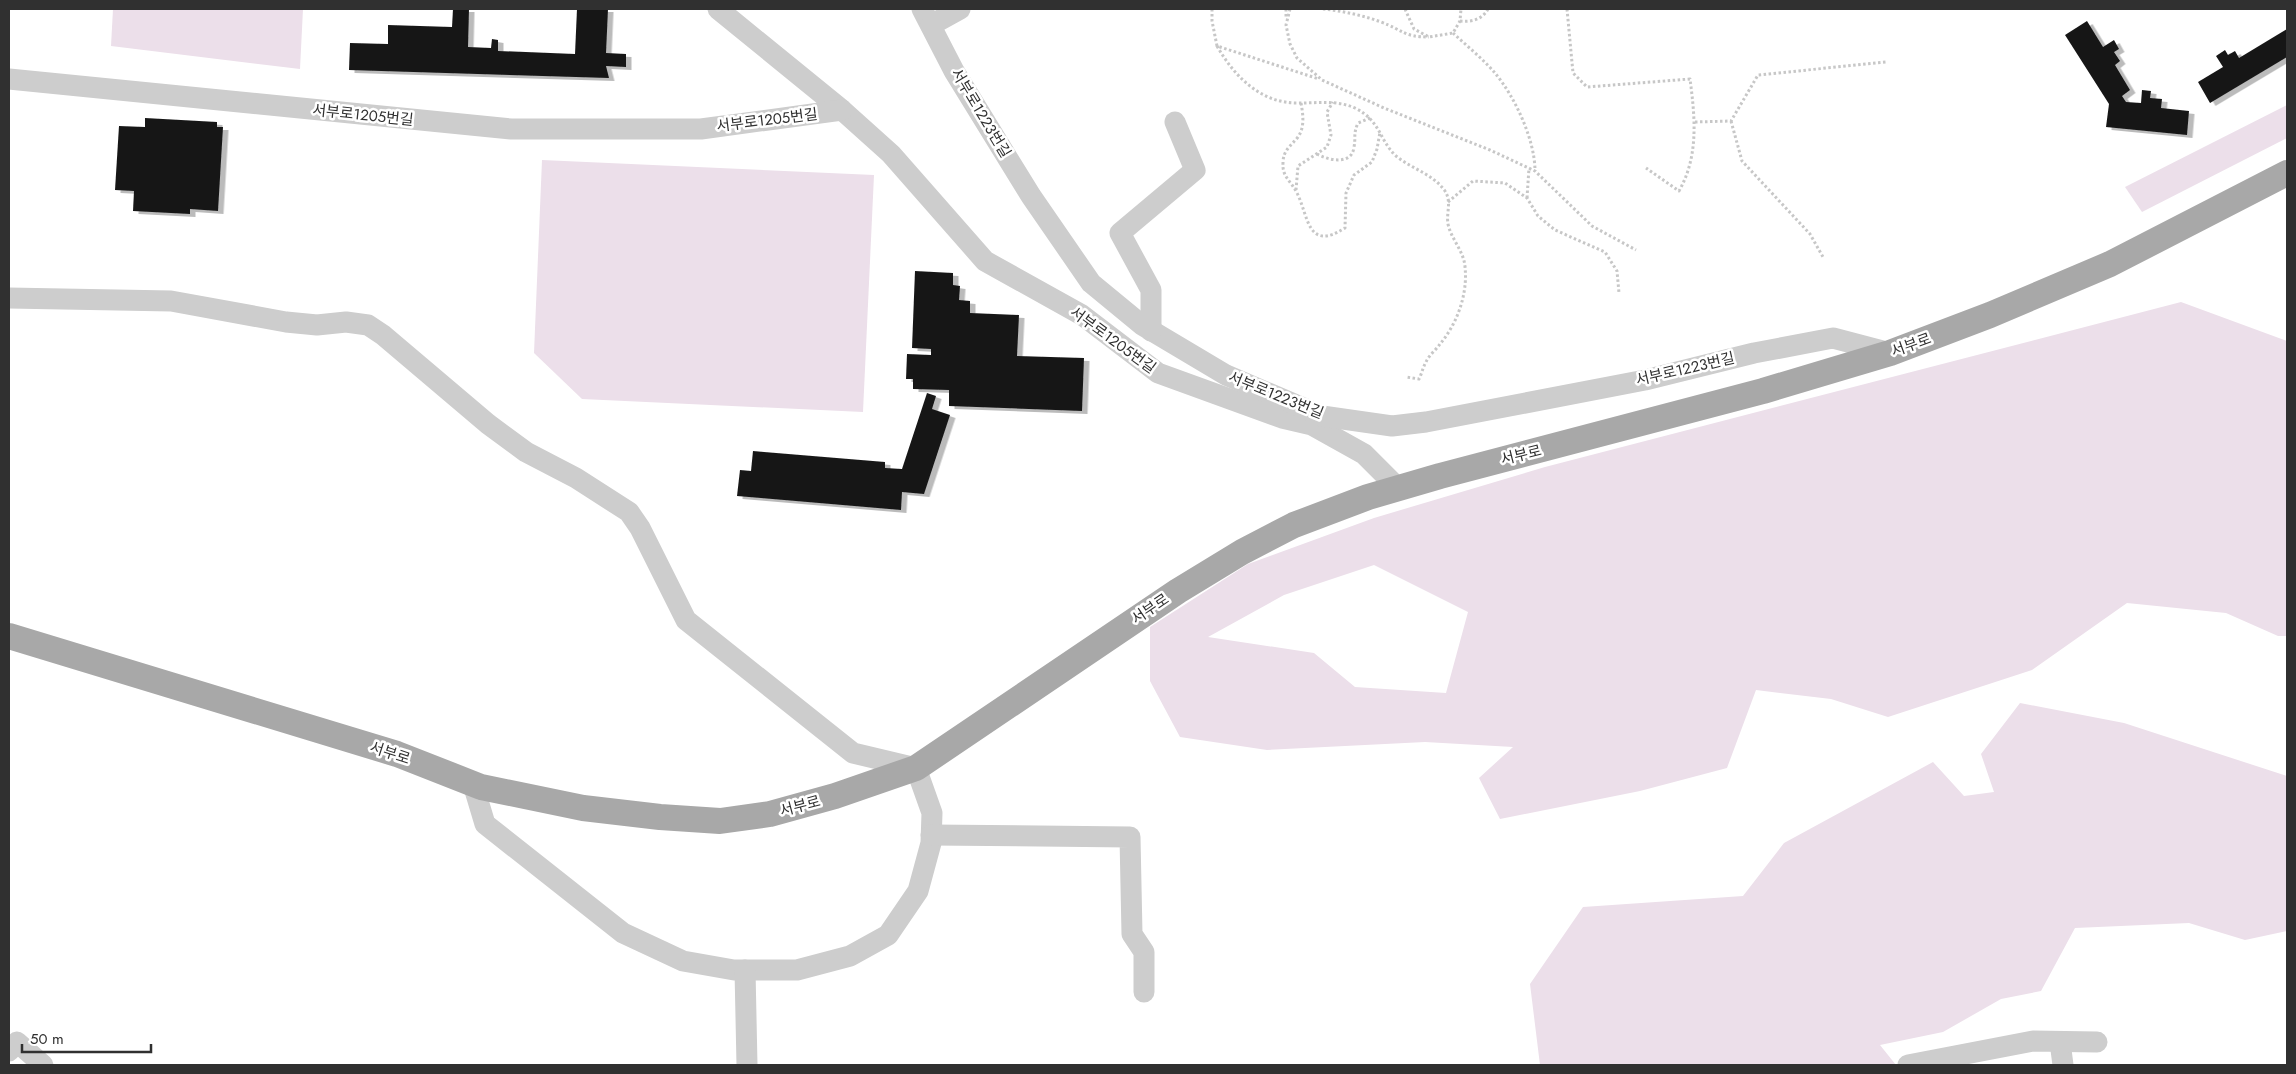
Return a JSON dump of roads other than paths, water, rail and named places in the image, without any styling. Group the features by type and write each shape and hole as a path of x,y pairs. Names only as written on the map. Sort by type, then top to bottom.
{"main road":[{"name":"서부로","path":"9,636 397,754 473,784 583,808 660,817 720,821 770,814 835,796 916,768 1178,591 1242,552 1294,525 1368,496 1763,391 1890,353 1990,315 2110,264 2287,173"}],"street":[{"path":"718,9 842,110"},
{"path":"927,17 960,9"},
{"name":"서부로1223번길","path":"927,17 954,71 1031,196 1091,283 1225,386 1322,416 1392,426 1434,420 1644,380 1754,353 1833,338 1890,353"},
{"name":"서부로1205번길","path":"9,79 511,129 701,128 842,110 891,154 985,261 1082,315 1158,373 1225,386 1282,418 1312,425 1364,454 1398,488"},
{"path":"1152,331 1150,290 1120,233 1195,170 1175,122"},
{"path":"9,298 171,301 317,326 346,322 368,326 383,335 488,424 526,452 576,478 629,512 640,528 686,620 853,753 916,768 932,813 931,843 918,891 888,935 850,956 797,970 734,970 683,962 623,933 485,824 473,784"},
{"path":"931,835 1130,837 1132,934 1144,952 1144,992"},
{"path":"745,970 747,1057 764,1065"},
{"path":"1908,1065 2033,1041 2097,1042"},
{"path":"9,1052 17,1042 44,1065"},
{"path":"2060,1042 2063,1065"}]}
